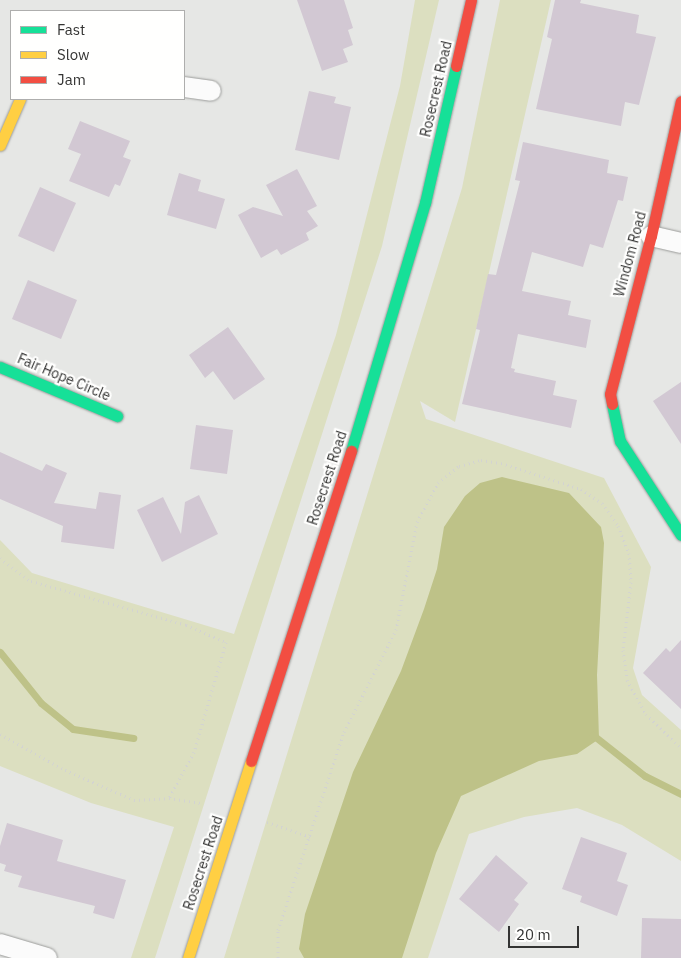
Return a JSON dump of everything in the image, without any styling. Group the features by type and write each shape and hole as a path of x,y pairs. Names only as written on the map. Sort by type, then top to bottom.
{"main road":[{"name":"Rosecrest Road","path":"188,958 374,380 425,203 471,0"},
{"path":"0,145 20,100"},
{"name":"Windom Road","path":"681,101 651,236 612,382 612,415 626,453 681,535"},
{"name":"Fair Hope Circle","path":"0,367 117,416"}],"street":[{"path":"185,86 211,91"},
{"path":"651,236 681,244"},
{"path":"0,944 47,958"}],"path":[{"path":"278,958 278,930 311,837 344,732 396,630 417,522 438,484 454,469 470,461 502,463 566,484 594,496 602,504 618,526 629,553 631,582 623,650 627,680 646,714 681,748"},
{"path":"0,558 31,581 186,625 226,642 194,752 169,798"},
{"path":"0,734 65,770 134,800 169,798 201,802"},
{"path":"267,822 311,837"}],"shaded area":[{"path":"415,0 439,0 382,246 155,958 131,958 174,827 91,803 0,766 0,540 32,573 234,634 336,335 400,86"},
{"path":"500,0 551,0 455,422 420,401 426,419 604,478 651,567 633,668 642,695 681,730 681,861 622,825 577,808 524,817 469,834 428,958 224,958 462,188"},
{"path":"502,477 569,493 601,527 604,543 597,675 599,739 577,754 539,761 461,796 436,853 402,958 304,958 299,949 305,914 353,772 401,671 424,609 437,569 444,527 465,496 480,483"}],"building":[{"path":"297,0 344,0 353,28 348,30 353,45 343,49 348,62 322,71"},
{"path":"555,0 581,0 580,3 639,15 636,33 656,37 639,105 625,102 621,126 536,109 552,39 547,37"},
{"path":"309,91 336,97 334,103 351,107 339,160 295,150"},
{"path":"80,121 130,141 123,157 131,160 120,186 115,184 109,197 69,181 81,154 68,149"},
{"path":"523,142 609,160 607,173 628,177 623,201 618,200 603,248 590,244 583,267 532,252 522,291 571,301 568,315 591,320 586,348 518,334 511,368 515,369 514,372 556,381 553,395 577,400 571,428 462,404 480,330 476,329 488,274 496,275 520,181 515,180"},
{"path":"297,169 317,206 307,211 318,226 306,233 309,240 281,255 277,249 261,258 238,215 253,207 283,216 266,185"},
{"path":"179,173 201,180 198,191 225,199 216,229 167,215"},
{"path":"40,187 76,203 54,252 18,236"},
{"path":"28,280 77,300 61,339 12,319"},
{"path":"228,327 265,379 234,400 213,371 205,378 189,355"},
{"path":"681,382 681,444 653,401"},
{"path":"196,425 233,430 227,474 190,469"},
{"path":"0,452 42,471 46,464 67,473 54,503 96,509 99,492 121,495 114,549 61,542 63,526 0,499"},
{"path":"199,495 218,534 162,562 137,510 163,497 181,534 185,502"},
{"path":"681,640 681,709 643,673 666,648 670,652"},
{"path":"7,823 63,840 57,861 126,880 114,919 93,913 95,906 18,887 22,876 4,871 6,865 0,863 0,846"},
{"path":"581,837 627,853 617,881 628,885 617,916 580,902 582,896 562,889"},
{"path":"496,855 528,883 514,900 519,904 499,932 459,899"},
{"path":"642,918 681,919 681,958 641,958"}],"waterway":[{"path":"0,652 41,703 73,729 133,738"},
{"path":"593,735 645,776 681,794"}],"traffic: fast":[{"path":"351,451 425,203 456,66"},
{"path":"0,367 117,416"},
{"path":"612,404 620,441 681,535"}],"traffic: slow":[{"path":"0,145 20,100"},
{"path":"188,958 251,761"}],"traffic: jam":[{"path":"456,66 471,0"},
{"path":"612,404 610,394 651,236 681,101"},
{"path":"251,761 351,451"}]}
